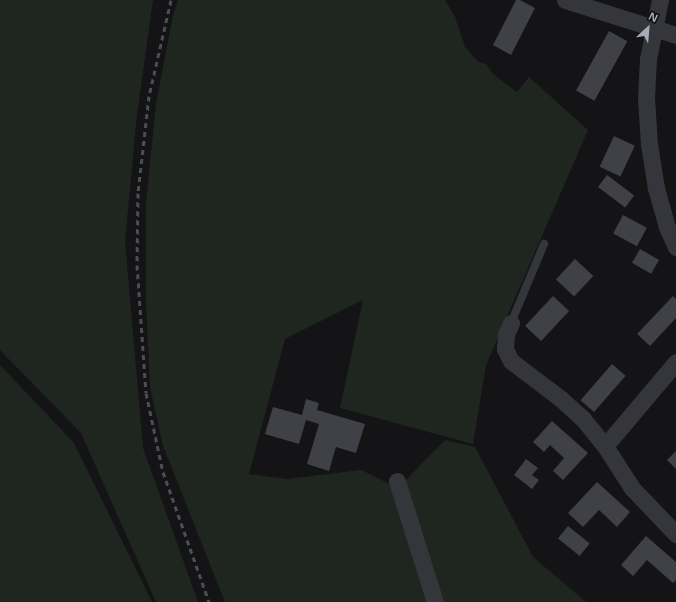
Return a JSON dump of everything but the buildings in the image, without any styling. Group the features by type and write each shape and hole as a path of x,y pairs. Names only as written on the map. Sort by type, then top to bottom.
{"street":[{"path":"565,0 676,35"},
{"path":"660,0 648,60 646,90 649,144 656,188 667,227 676,247"},
{"path":"511,323 506,334 505,349 512,361 572,409 605,446 632,488 676,534"},
{"path":"605,446 676,362"},
{"path":"397,481 435,602"}],"lane":[{"path":"511,323 544,244"}],"shaded area":[{"path":"0,0 153,0 137,115 125,241 143,448 198,602 156,602 81,433 0,350"},
{"path":"178,0 445,0 455,17 465,47 478,62 486,64 493,74 517,92 529,77 588,130 486,365 473,444 340,408 363,300 285,339 249,474 287,479 361,470 393,486 428,602 225,602 163,446 150,387 146,304 146,202 156,104 173,15"},
{"path":"0,365 74,443 152,602 0,602"},
{"path":"445,440 475,447 533,557 586,602 440,602 402,484"}],"railway":[{"path":"171,0 149,96 138,193 137,265 146,393 163,472 209,602"}]}
